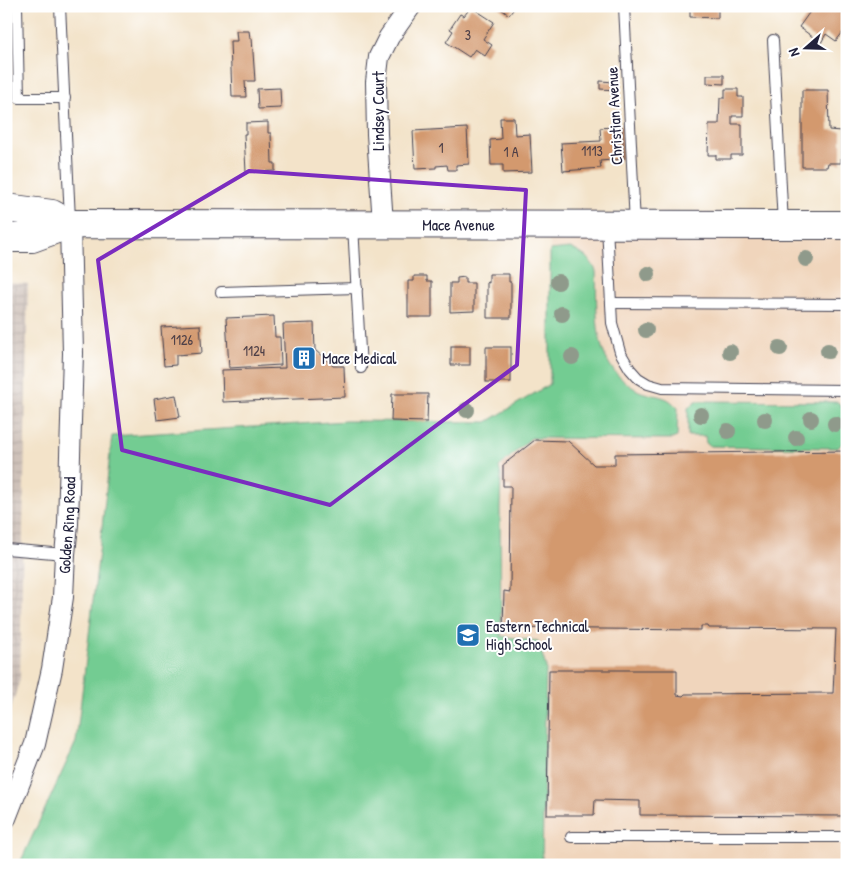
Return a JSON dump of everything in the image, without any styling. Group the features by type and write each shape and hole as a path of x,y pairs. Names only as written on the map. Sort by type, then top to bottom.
{"main road":[{"name":"Mace Avenue","path":"6,208 52,214 70,224"},
{"name":"Mace Avenue","path":"6,238 32,238 70,224 847,225"}],"street":[{"name":"Lindsey Court","path":"383,224 377,134 376,82 379,57 389,37 410,6"},
{"name":"Golden Ring Road","path":"6,818 34,744 52,669 63,597 68,524 73,352 70,224"}],"lane":[{"path":"17,6 19,98 65,98"},
{"path":"60,6 70,224"},
{"name":"Christian Avenue","path":"624,6 635,224"},
{"path":"773,40 783,225"},
{"path":"353,224 361,368"},
{"path":"606,225 612,323 620,352 638,378 648,384 662,388 847,390"},
{"path":"221,292 356,288"},
{"path":"611,304 847,304"},
{"path":"6,549 65,554"},
{"path":"571,837 847,838"}],"highlighted area":[{"path":"249,171 526,190 517,365 330,505 122,450 98,260"}],"shaded area":[{"name":"Eastern Technical High School","path":"550,225 847,225 847,865 19,865 76,742 112,436 346,421 487,422 550,384"},
{"path":"6,282 28,284 20,679 6,725"}],"green space":[{"path":"570,248 586,257 596,271 598,323 604,354 612,368 623,380 639,391 665,398 678,408 677,437 672,439 531,438 499,467 501,476 501,636 538,641 546,667 542,864 546,865 19,865 76,742 112,436 346,421 487,422 550,384 550,250"},
{"path":"695,401 838,402 847,415 845,440 838,448 710,446 706,443 705,436 688,436 688,408"}],"building":[{"path":"497,6 516,6 509,15"},
{"path":"690,6 718,6 718,18 690,17"},
{"path":"814,6 833,6 847,16 847,27 836,41 826,34 821,43 799,27"},
{"path":"471,7 494,22 483,39 492,45 485,56 475,49 469,57 446,42 453,31 450,29 460,14 464,16"},
{"path":"236,31 249,31 250,38 252,38 255,81 245,81 246,97 232,97 230,41 237,41"},
{"path":"707,75 724,75 724,84 707,83"},
{"path":"600,81 616,82 616,90 600,89"},
{"path":"280,88 281,108 258,109 257,89"},
{"path":"725,89 738,89 738,97 743,97 743,116 732,116 732,124 742,124 742,155 731,155 731,159 716,159 716,155 708,155 709,124 719,124 720,98 725,98"},
{"path":"802,90 828,90 829,130 841,131 841,163 828,163 827,167 802,167"},
{"path":"500,118 514,118 515,135 530,134 532,172 503,173 503,165 491,165 490,140 501,139"},
{"path":"268,122 268,133 271,133 272,163 275,163 275,171 246,172 244,134 246,134 246,123"},
{"path":"622,126 624,159 600,161 601,168 563,171 561,143 601,141 600,128"},
{"path":"467,128 469,164 456,165 456,170 448,170 447,165 436,166 436,168 415,169 413,131"},
{"path":"489,274 509,274 509,282 511,282 511,318 487,318 487,282 489,283"},
{"path":"414,276 427,276 427,281 432,281 432,317 408,317 408,281 414,281"},
{"path":"465,277 465,283 474,283 474,311 450,312 450,283 457,283 457,278"},
{"path":"274,316 275,337 280,337 281,365 229,368 226,318"},
{"name":"Mace Medical","path":"314,323 315,350 333,366 344,366 345,397 223,402 222,370 285,368 283,324"},
{"path":"200,325 202,353 176,355 176,365 164,366 161,327"},
{"path":"451,346 470,346 470,365 451,365"},
{"path":"486,347 511,347 511,382 486,382"},
{"path":"392,394 428,394 427,422 391,421"},
{"path":"176,395 180,417 157,420 154,399"},
{"path":"535,440 568,441 594,465 615,465 615,454 847,451 847,816 640,815 640,801 595,800 594,815 547,815 549,670 677,670 677,695 683,696 685,694 833,693 836,629 709,628 708,626 701,626 701,630 503,628 504,591 510,592 511,486 503,486 503,465"}],"place":[{"name":"Mace Medical","path":"304,358"},
{"name":"Eastern Technical High School","path":"468,635"}]}
